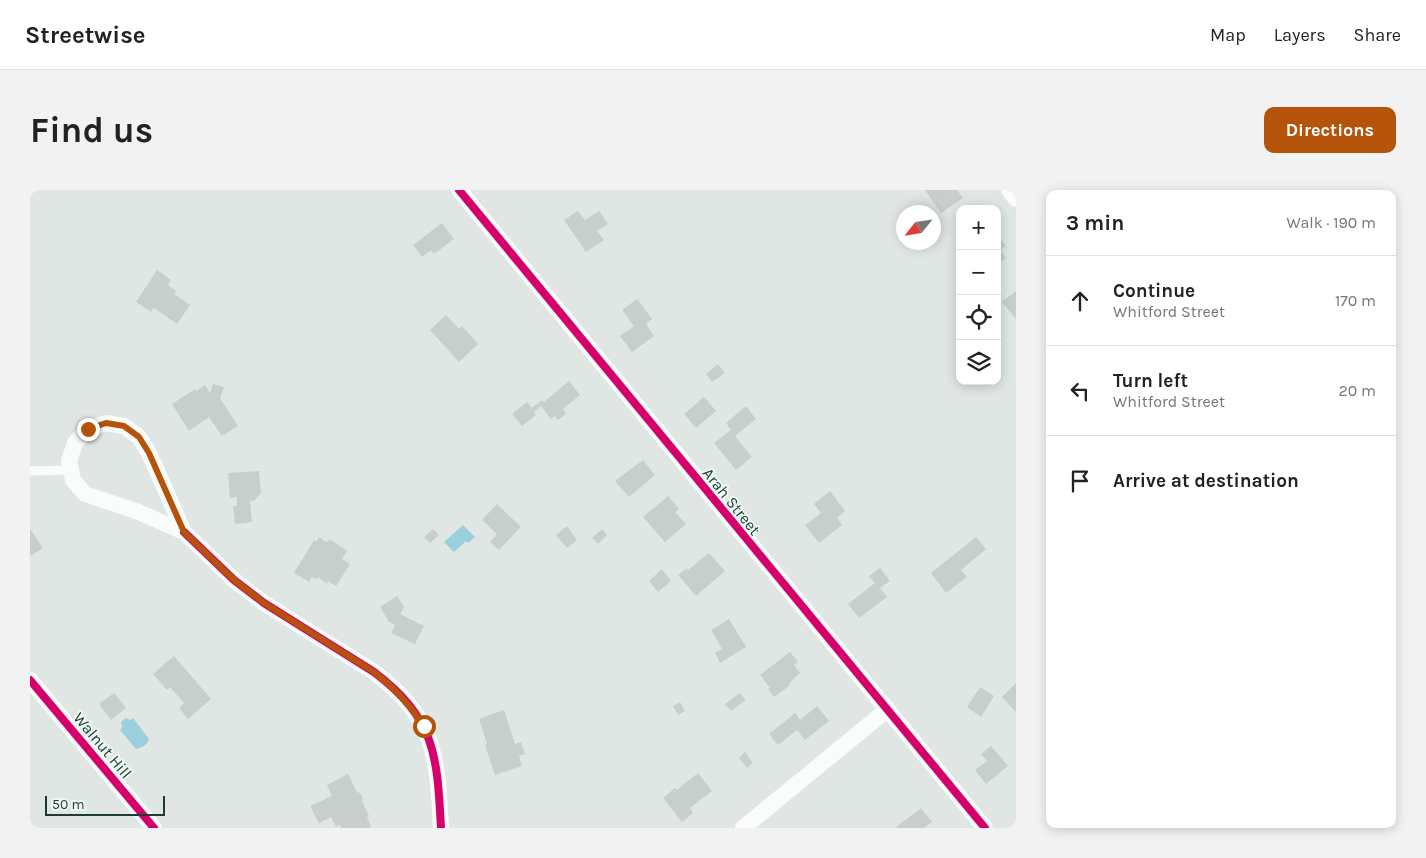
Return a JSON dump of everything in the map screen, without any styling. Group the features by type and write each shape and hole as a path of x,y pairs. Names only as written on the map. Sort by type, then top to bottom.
{"street":[{"name":"Arah Street","path":"459,190 985,828"},
{"path":"1009,190 1016,199"},
{"path":"184,532 149,453 139,437 124,426 106,423 88,429 75,443 69,461 73,480 85,494 136,511 184,532 234,580 264,603 374,672 389,683 414,710 424,726 434,752 441,828"},
{"name":"Walnut Hill","path":"30,680 154,828"},
{"path":"744,828 888,709"}],"lane":[{"path":"30,471 71,470"}],"water":[{"path":"463,525 475,537 468,543 466,541 454,552 444,542"},
{"path":"126,718 130,720 133,718 149,739 142,747 136,749 120,730 122,728 121,722"}],"building":[{"path":"925,190 957,190 963,198 941,213 941,205 935,205"},
{"path":"578,211 585,220 599,211 608,224 597,231 604,240 586,252 564,220"},
{"path":"442,223 454,239 434,254 431,250 422,257 413,245"},
{"path":"1001,240 1006,246 1001,249"},
{"path":"1001,251 1006,258 1001,262"},
{"path":"157,270 171,280 168,285 176,291 174,294 190,305 177,324 154,308 151,312 136,302"},
{"path":"1016,291 1016,319 1002,302"},
{"path":"637,299 652,319 646,324 654,336 632,352 620,336 634,326 622,310"},
{"path":"446,315 459,329 462,326 478,344 459,362 430,330"},
{"path":"718,364 725,373 712,382 706,374"},
{"path":"569,381 580,395 563,409 566,414 558,420 555,416 551,419 541,406 534,412 536,415 522,426 512,414 527,402 532,408 542,400 544,402"},
{"path":"213,384 224,387 220,398 238,426 222,436 209,417 189,431 172,404 195,389 196,391 205,385 210,393"},
{"path":"704,397 716,411 696,428 684,414"},
{"path":"746,406 756,419 735,436 752,457 736,470 714,443 731,430 726,423"},
{"path":"643,460 655,475 629,497 615,481"},
{"path":"259,471 261,493 255,500 250,501 252,522 235,524 233,506 237,506 237,497 230,498 228,473"},
{"path":"830,491 845,511 837,518 842,525 819,543 805,525 821,513 814,504"},
{"path":"668,496 679,509 675,512 686,524 665,542 643,517"},
{"path":"497,504 521,527 499,550 490,542 497,534 482,520"},
{"path":"567,526 577,540 567,548 556,535"},
{"path":"30,529 43,548 30,556"},
{"path":"433,529 439,535 430,543 424,537"},
{"path":"602,529 607,535 598,544 592,538"},
{"path":"319,537 326,542 331,540 347,551 342,559 350,564 336,586 328,581 327,584 318,577 317,579 312,577 309,582 294,573 314,540 316,542"},
{"path":"976,537 986,549 961,570 967,577 946,593 931,573"},
{"path":"709,553 725,571 696,596 678,575 687,568 688,570"},
{"path":"880,568 890,581 880,588 887,597 859,618 848,604 875,583 869,576"},
{"path":"662,569 671,581 658,592 649,581"},
{"path":"397,596 404,607 400,614 424,626 415,644 391,633 395,625 389,622 380,607"},
{"path":"729,619 746,647 720,663 715,653 722,649 711,630"},
{"path":"790,652 798,662 794,665 800,673 791,681 789,686 774,697 760,675"},
{"path":"174,656 211,699 188,719 179,708 184,703 170,687 167,690 153,674"},
{"path":"1016,683 1016,712 1002,697"},
{"path":"980,687 994,696 981,717 967,707"},
{"path":"114,693 126,708 111,720 99,704"},
{"path":"740,693 746,700 731,711 725,704"},
{"path":"680,702 685,711 678,715 673,706"},
{"path":"817,706 829,721 805,740 797,730 778,745 769,734 795,713 800,720"},
{"path":"504,710 515,744 521,742 525,754 519,756 522,766 495,775 479,719"},
{"path":"991,746 1008,766 986,784 975,770 987,761 981,754"},
{"path":"745,752 753,763 747,768 739,758"},
{"path":"698,773 712,791 690,808 693,813 682,822 663,798 675,788 677,790"},
{"path":"348,774 357,792 363,798 362,801 369,816 367,817 371,827 369,828 341,828 340,825 336,827 331,817 319,823 310,806 332,796 327,785"},
{"path":"921,808 932,822 924,828 895,828"}],"cycle path":[{"path":"459,190 985,828"},
{"path":"184,532 234,580 264,603 374,672 395,689 410,706 421,723 434,759 438,780 441,828"},
{"path":"30,680 154,828"}],"route":[{"path":"88,429 106,423 124,426 139,437 149,453 184,532 234,580 264,603 389,683 414,710 424,726"}]}
